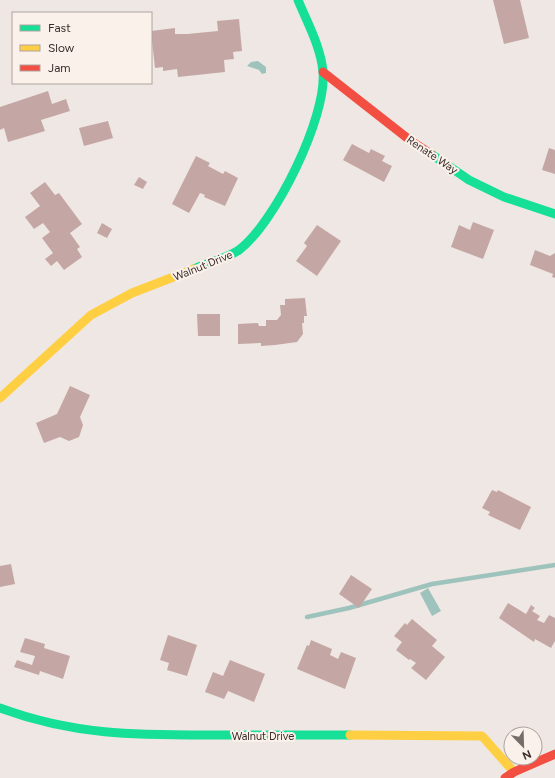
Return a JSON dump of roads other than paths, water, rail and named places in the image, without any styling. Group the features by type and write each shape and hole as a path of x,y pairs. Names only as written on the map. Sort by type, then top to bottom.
{"street":[{"name":"Walnut Drive","path":"0,398 91,315 132,293 238,251 254,236 292,178 319,109 323,72 315,41 298,0"},
{"name":"Renate Way","path":"323,72 411,141 469,180 504,197 555,214"},
{"name":"Walnut Drive","path":"0,708 53,726 115,735 284,736 360,734 482,736 514,772"},
{"path":"505,778 514,772 555,754"}],"water":[{"path":"258,61 266,67 266,73 262,74 259,70 247,66 251,62"},
{"path":"428,588 441,611 432,616 420,593"}],"waterway":[{"path":"307,617 349,608 432,584 555,565"}]}
